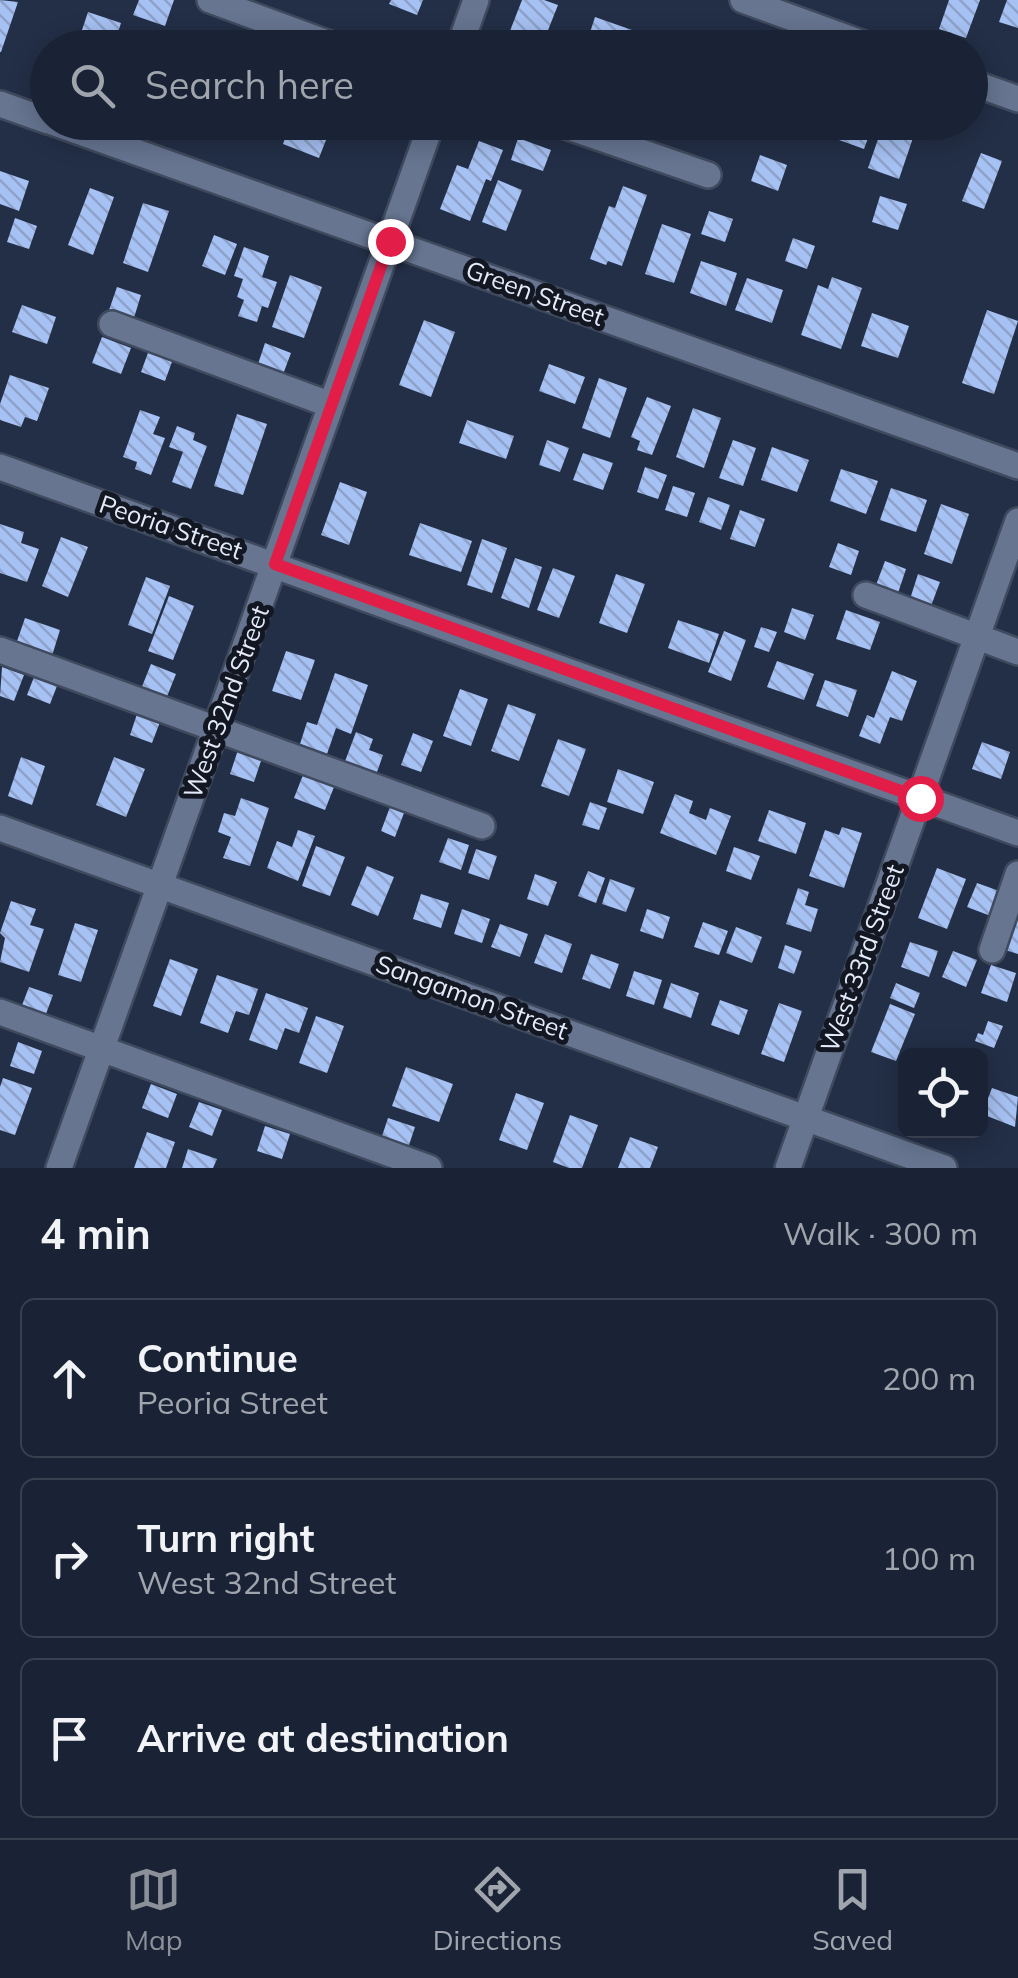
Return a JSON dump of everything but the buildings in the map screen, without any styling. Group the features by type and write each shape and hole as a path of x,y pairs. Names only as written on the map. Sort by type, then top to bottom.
{"street":[{"path":"210,0 292,30"},
{"path":"465,30 476,0"},
{"path":"742,0 824,30"},
{"path":"988,88 1018,99"},
{"name":"Green Street","path":"0,104 30,115"},
{"name":"Green Street","path":"101,140 1018,466"},
{"name":"West 32nd Street","path":"59,1168 426,140"},
{"path":"606,140 708,175"},
{"path":"112,324 331,405"},
{"name":"Peoria Street","path":"0,467 1018,833"},
{"name":"West 33rd Street","path":"788,1168 1018,521"},
{"path":"866,596 1018,652"},
{"path":"0,650 482,826"},
{"name":"Sangamon Street","path":"0,828 944,1168"},
{"path":"992,950 1018,874"},
{"path":"0,1012 429,1168"}],"route":[{"path":"390,241 275,564 920,798"}]}
